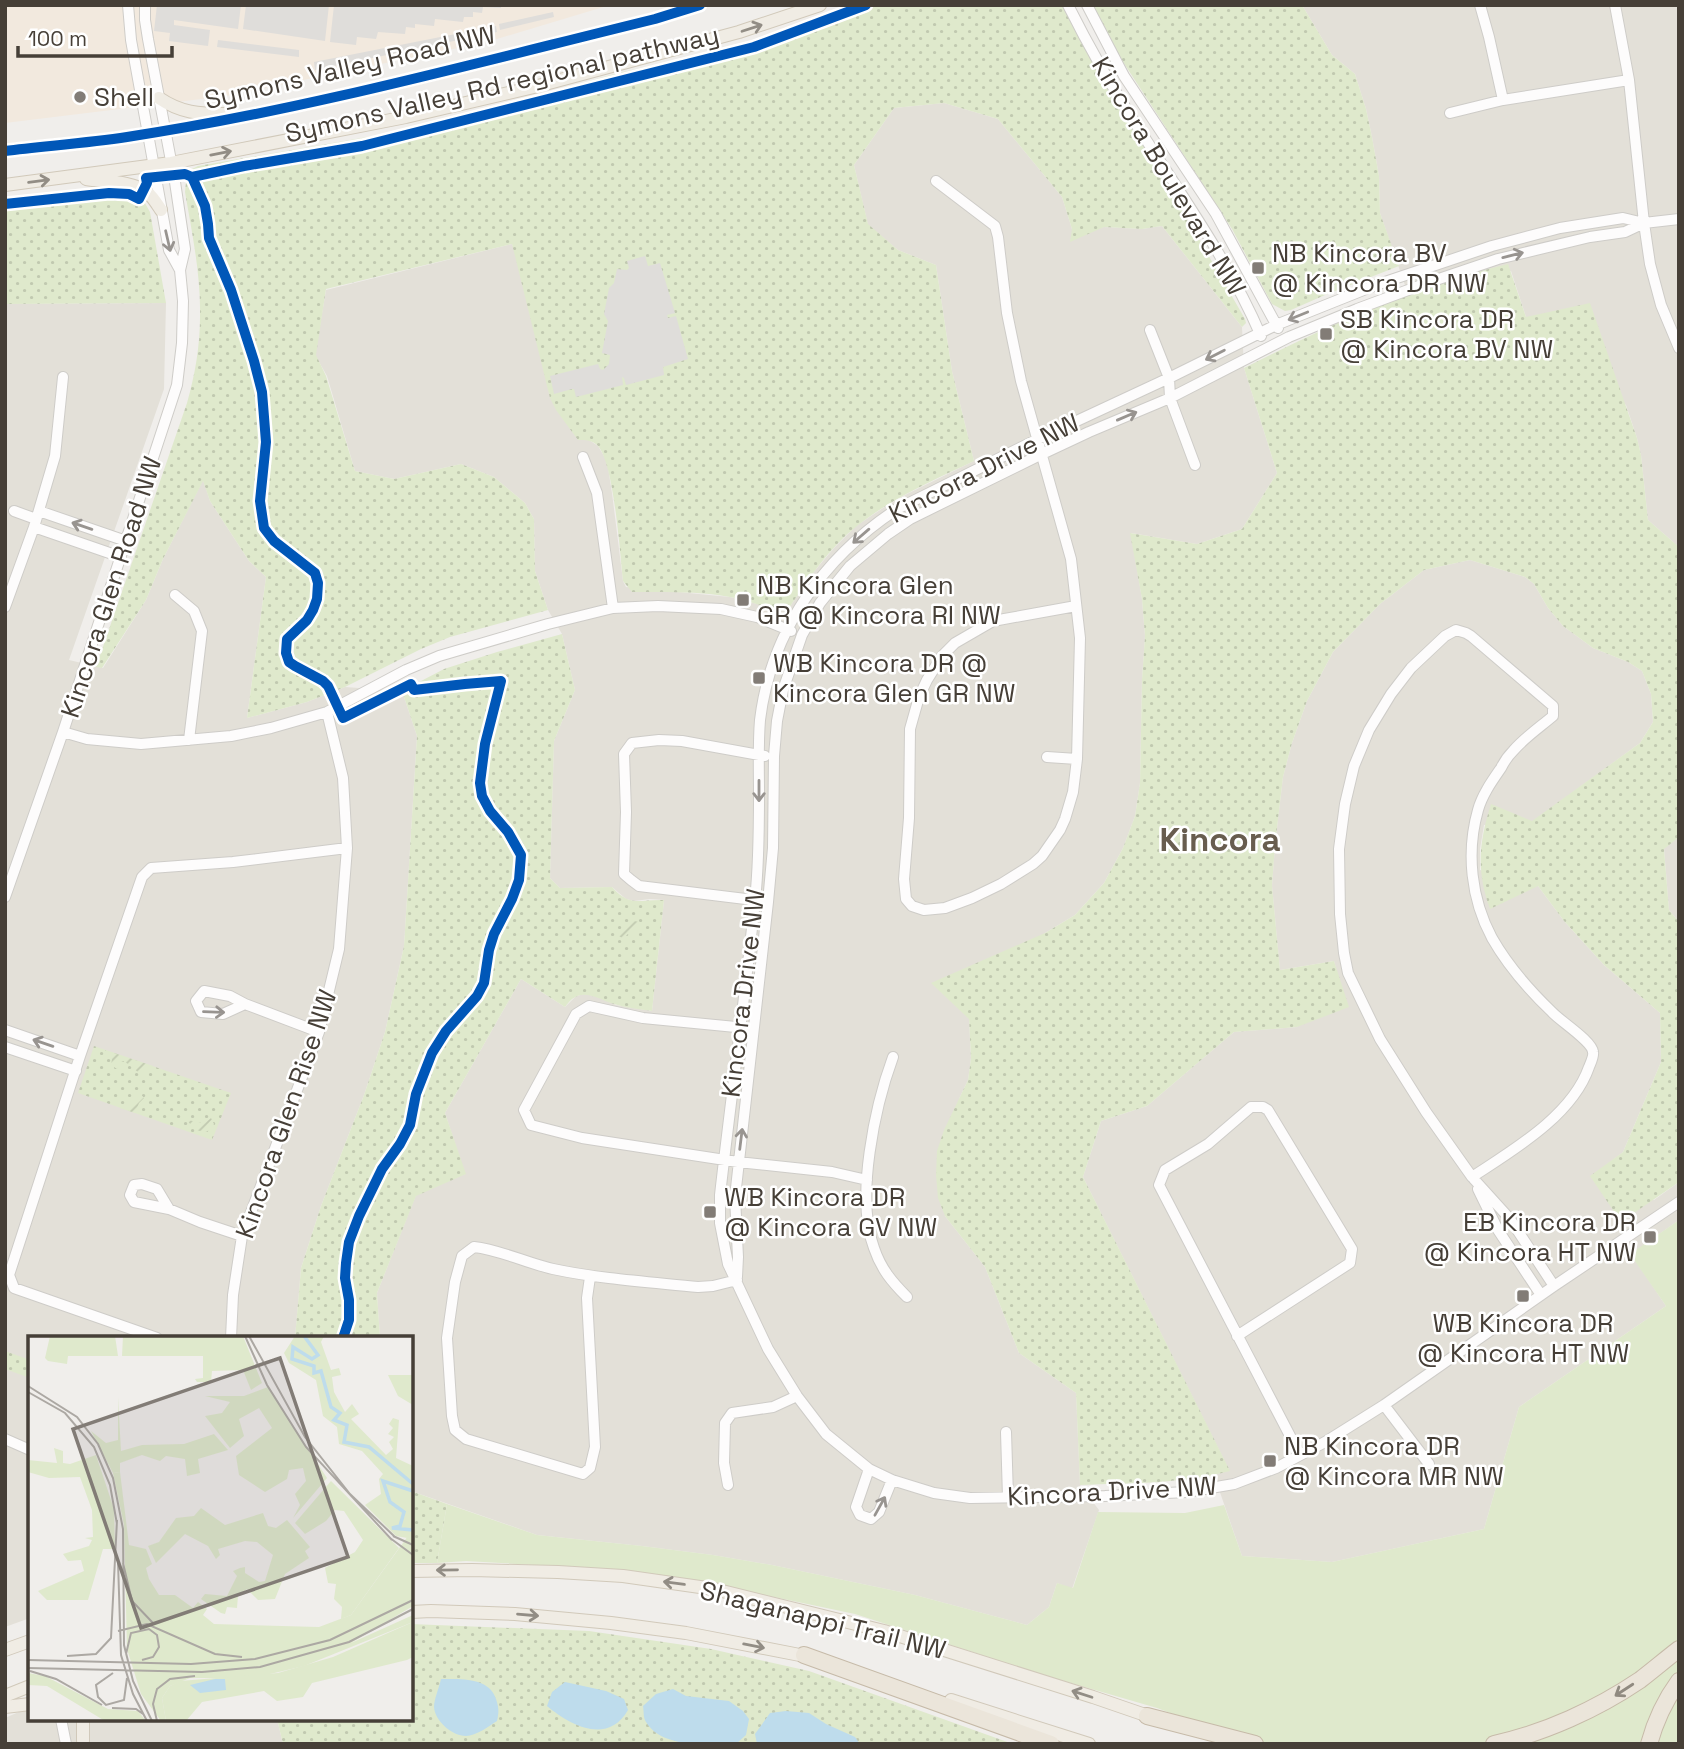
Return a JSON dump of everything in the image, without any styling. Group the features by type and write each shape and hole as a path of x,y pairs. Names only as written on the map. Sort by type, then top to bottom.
{"highway":[{"path":"1494,1744 1544,1729 1611,1698 1641,1679 1679,1649"},
{"path":"804,1655 1051,1744"},
{"path":"1649,1744 1667,1699 1679,1681"},
{"path":"1146,1716 1255,1744"}],"main road":[{"name":"Symons Valley Road NW","path":"5,151 124,138 334,98 662,17 700,5"},
{"path":"5,185 154,166 406,117 534,87 739,32 820,5"},
{"path":"159,98 177,109 201,114 253,115"},
{"path":"72,177 131,186 150,194 161,210"},
{"name":"Shaganappi Trail NW","path":"413,1571 558,1572 624,1576 714,1589 884,1630 1146,1716 1221,1744"},
{"name":"Shaganappi Trail NW","path":"413,1612 515,1614 611,1623 686,1633 804,1655 1089,1744"},
{"path":"5,1650 28,1642"},
{"path":"5,1696 28,1687"},
{"path":"5,1707 28,1704"},
{"path":"83,1721 83,1742"}],"street":[{"name":"Kincora Glen Road NW","path":"128,5 131,40 161,210 169,250 180,270"},
{"name":"Kincora Glen Road NW","path":"5,897 63,732 177,385 182,343 183,301 180,270 185,249 176,182 145,20 145,5"},
{"name":"Kincora Boulevard NW","path":"1068,5 1093,55 1233,276 1266,349"},
{"name":"Kincora Boulevard NW","path":"1087,5 1124,76 1216,214 1283,340"},
{"path":"1480,5 1503,100"},
{"path":"1615,5 1629,80 1650,264 1661,305 1679,348"},
{"path":"1450,113 1503,100 1629,80"},
{"path":"936,181 995,226 998,237 1007,313 1021,381 1071,559 1080,638 1077,759 1073,792 1065,819 1042,856 1001,884 972,898 945,908 924,910 912,906 906,899 904,879 909,818 911,729 919,697 928,680 942,656 955,643 993,621 1076,606"},
{"name":"Kincora Drive NW","path":"1644,223 1623,218 1526,236 1376,285 1276,324 898,509 856,540 820,577 787,629 774,660 760,721 755,901 720,1195 720,1223 728,1264 768,1349 797,1396 826,1434 869,1469 892,1480 934,1493 970,1498 1093,1497 1187,1492 1234,1484 1276,1468 1325,1442 1384,1405 1679,1202"},
{"name":"Kincora Drive NW","path":"737,1280 735,1197 773,848 777,721 783,690 802,635 834,584 850,566 910,519 1042,454 1170,398 1283,340 1357,309 1497,259 1577,239 1625,232 1644,223 1679,219"},
{"path":"1150,330 1169,378 1170,398 1195,465"},
{"path":"5,607 55,456 63,377"},
{"path":"583,457 597,493 613,608"},
{"path":"14,512 126,541"},
{"path":"36,519 121,556"},
{"path":"175,595 194,611 202,631 189,740"},
{"path":"63,732 87,739 141,744 231,736 271,728 327,712 406,670 439,656 613,608 658,606 720,609 757,617 802,635"},
{"path":"1472,1177 1533,1136 1557,1115 1584,1080 1594,1053 1591,1044 1560,1021 1530,991 1509,964 1492,938 1481,913 1473,879 1470,845 1478,808 1489,785 1513,750 1553,716 1553,706 1471,636 1456,630 1435,645 1398,685 1377,716 1361,748 1349,785 1341,826 1341,934 1348,973 1380,1039 1426,1112 1472,1177 1510,1219 1554,1286"},
{"name":"Kincora Glen Rise NW","path":"231,1336 233,1295 242,1236 319,1032 339,949 347,848 343,778 327,712"},
{"path":"768,902 639,886 624,874 624,754 632,743 659,740 682,741 759,756 774,756"},
{"path":"1047,757 1077,759"},
{"path":"151,1336 14,1288 9,1275 142,877 151,868 233,862 347,848"},
{"path":"5,856 18,860"},
{"path":"245,1004 319,1032"},
{"path":"755,1029 643,1018 589,1006 576,1014 524,1110 531,1125 582,1138 738,1162 832,1172 867,1180"},
{"path":"5,1030 80,1056"},
{"path":"5,1047 76,1071"},
{"path":"893,1057 878,1104 867,1180 866,1210 873,1247 889,1278 907,1297"},
{"path":"1237,1336 1350,1263 1352,1249 1268,1110 1263,1107 1251,1107 1208,1144 1165,1170 1159,1185 1237,1336 1300,1455"},
{"path":"1472,1177 1499,1230 1541,1295"},
{"path":"169,1209 242,1236"},
{"path":"590,1276 587,1298 595,1447 590,1468 583,1474 466,1439 455,1430 452,1416 447,1338 455,1282 462,1256 474,1247 489,1248 548,1268 590,1276 698,1287 737,1280"},
{"path":"728,1485 724,1463 725,1423 732,1413 773,1407 797,1396"},
{"path":"1384,1405 1429,1464"},
{"path":"1006,1432 1008,1497"},
{"path":"5,1439 28,1449"},
{"path":"869,1469 856,1507 860,1515 871,1519 878,1512 892,1480"},
{"path":"61,1721 66,1744"},
{"path":"78,1721 83,1742"}],"shaded area":[{"path":"5,5 610,5 487,42 226,96 5,123"},
{"path":"157,5 241,5 238,29 174,20 174,25 210,30 208,46 169,41 170,33 154,31"},
{"path":"246,5 329,5 325,41 243,29"},
{"path":"334,5 501,5 501,8 483,7 482,13 473,12 473,17 464,17 463,22 435,19 434,26 415,24 415,28 406,27 405,34 378,32 376,39 357,37 356,45 330,42"},
{"path":"1302,5 1679,5 1679,547 1648,520 1641,455 1626,405 1526,317 1511,271 1408,294 1380,213 1379,176 1372,137 1355,74 1332,55"},
{"path":"553,12 554,17 500,30 499,24"},
{"path":"496,26 497,32 315,70 314,62"},
{"path":"218,40 299,50 299,57 217,47"},
{"path":"944,103 998,119 1062,197 1072,229 1142,229 1162,226 1242,327 1244,368 1277,473 1242,529 1197,544 1131,533 1145,636 1140,783 1135,816 1123,848 1104,883 1075,915 1045,933 969,1019 971,1058 968,1080 959,1099 945,1216 985,1267 1019,1353 1076,1393 1080,1485 1099,1510 1072,1589 1057,1583 1049,1607 1027,1625 915,1595 772,1565 713,1555 537,1535 413,1492 413,1336 380,1336 377,1293 416,1195 465,1174 445,1113 521,979 565,1007 576,996 585,994 616,1005 652,1011 664,900 626,899 612,887 560,888 550,878 554,741 575,690 562,634 548,610 535,571 534,519 525,503 494,477 461,464 394,479 355,471 327,376 315,355 326,290 512,244 589,440 598,446 607,461 626,587 730,597 780,610 789,608 812,574 856,526 907,494 974,461 952,371 936,265 898,250 868,225 854,165 894,108"},
{"path":"645,256 648,266 660,263 675,313 667,315 668,318 676,316 688,359 663,367 664,375 626,385 622,377 623,385 576,397 574,389 554,394 550,376 598,364 603,370 609,364 610,355 602,353 608,321 604,314 609,288 614,283 617,269 627,270 627,261"},
{"path":"166,303 164,389 69,660 103,668 146,600 163,559 203,480 210,501 249,561 266,577 247,718 307,702 345,687 402,691 417,736 404,946 385,1032 301,1268 295,1336 28,1336 28,1619 5,1627 5,304"},
{"path":"1470,560 1525,577 1534,584 1548,608 1563,626 1593,648 1628,662 1642,671 1651,694 1653,722 1640,743 1532,822 1484,825 1480,870 1538,886 1564,921 1604,965 1660,1013 1661,1062 1623,1152 1591,1177 1654,1200 1679,1182 1679,1220 1631,1254 1666,1306 1519,1407 1484,1529 1332,1562 1242,1556 1214,1475 1229,1470 1083,1177 1101,1121 1147,1106 1234,1032 1297,1027 1339,980 1334,961 1280,970 1272,886 1283,777 1292,743 1307,701 1333,652 1380,604 1424,570"},
{"path":"1679,837 1679,922 1669,910 1664,848"},
{"path":"28,1708 28,1721 277,1721 283,1744 5,1744 5,1718"}],"green space":[{"path":"849,5 1062,5 1117,106 1161,173 1246,323 1242,327 1162,226 1142,229 1104,227 1070,242 1072,229 1062,197 998,119 944,103 894,108 854,165 868,224 898,250 936,265 952,371 974,461 899,498 857,526 828,554 789,608 775,608 737,598 706,594 632,592 623,581 615,510 604,456 598,446 586,440 578,440 550,398 512,244 326,289 316,355 326,376 355,471 394,479 461,464 494,477 525,503 534,519 535,571 548,610 450,637 345,687 307,702 247,718 266,577 249,561 210,501 203,481 163,559 146,600 102,668 96,667 187,403 195,371 200,301 196,254 185,192 192,169 420,128 618,73 754,40"},
{"path":"1091,5 1302,5 1332,55 1355,74 1372,137 1379,176 1380,213 1399,266 1291,310 1285,311 1272,304 1232,229 1112,45"},
{"path":"114,190 131,192 142,198 150,212 166,303 5,304 5,200"},
{"path":"1508,264 1526,317 1590,303 1637,438 1648,520 1679,547 1679,837 1664,849 1669,910 1679,922 1679,1182 1621,1222 1590,1176 1623,1152 1661,1062 1660,1013 1604,965 1564,921 1538,886 1490,909 1481,869 1484,831 1491,804 1532,821 1640,743 1653,722 1651,694 1642,671 1628,662 1593,648 1563,626 1548,608 1534,584 1525,577 1470,560 1424,570 1380,604 1333,652 1307,701 1283,777 1272,886 1280,970 1334,961 1349,1007 1297,1027 1234,1032 1147,1106 1101,1121 1083,1177 1230,1471 1174,1481 1080,1485 1076,1393 1019,1353 985,1267 945,1216 938,1198 937,1151 968,1080 971,1058 969,1019 931,983 1045,933 1075,915 1104,883 1123,848 1135,816 1140,783 1145,636 1142,599 1130,533 1197,544 1242,529 1277,473 1244,368 1309,336 1406,295"},
{"path":"562,634 575,690 554,741 550,878 560,888 612,887 630,900 664,900 652,1011 619,1005 588,995 576,996 565,1007 521,979 445,1113 466,1174 416,1196 377,1293 380,1336 295,1336 301,1268 385,1032 404,946 417,736 402,691 444,669"},
{"path":"634,921 640,922 641,931 631,932 624,939 617,935 624,926"},
{"path":"94,1046 231,1093 212,1140 78,1093"},
{"path":"105,1050 153,1066 147,1075 143,1076 124,1061 117,1069 111,1065 112,1059"},
{"path":"138,1091 144,1098 135,1113 120,1108 135,1099"},
{"path":"211,1118 214,1124 206,1132 195,1130 187,1120 204,1123"},
{"path":"1679,1220 1679,1744 1252,1744 1157,1708 1040,1674 855,1614 760,1594 601,1569 466,1561 437,1563 447,1504 537,1535 713,1555 772,1565 915,1595 1027,1625 1049,1607 1057,1583 1073,1588 1098,1512 1185,1513 1224,1505 1242,1556 1332,1562 1484,1529 1519,1407 1666,1306 1630,1254"},
{"path":"5,1351 28,1359 28,1377 5,1369"},
{"path":"413,1492 447,1504 437,1563 413,1563"},
{"path":"413,1624 589,1631 711,1649 809,1671 1013,1744 283,1744 277,1721 413,1721"}],"water":[{"path":"441,1679 473,1681 487,1687 497,1702 497,1721 470,1736 450,1731 437,1717 434,1707"},
{"path":"565,1682 606,1691 624,1699 628,1710 620,1721 610,1727 589,1729 578,1725 547,1706 552,1692"},
{"path":"673,1689 686,1696 729,1701 749,1719 746,1735 736,1744 700,1744 674,1741 653,1731 646,1722 643,1706 656,1694"},
{"path":"770,1713 809,1713 855,1737 860,1744 757,1744 755,1734"}],"cycle path":[{"name":"Symons Valley Rd regional pathway","path":"5,151 127,137 260,113 458,68 655,19 700,5"},
{"name":"Symons Valley Rd regional pathway","path":"5,204 109,193 129,194 139,199 147,183 146,178 185,174 192,177 362,146 754,47 866,5"},
{"path":"192,177 205,206 209,238 231,290 262,392 266,442 260,501 264,528 274,541 315,573 318,583 313,610 307,620 287,639 286,653 289,662 328,686 343,718 411,684 414,690 501,681 485,744 480,783 482,796 490,811 508,832 521,855 519,880 494,934 484,983 477,996 446,1031 432,1053 416,1094 410,1125 382,1169 349,1242 345,1278 349,1320 344,1336"}],"place":[{"name":"Shell","path":"80,97"},
{"name":"NB Kincora BV @ Kincora DR NW","path":"1258,268"},
{"name":"SB Kincora DR @ Kincora BV NW","path":"1326,334"},
{"name":"NB Kincora Glen GR @ Kincora RI NW","path":"743,600"},
{"name":"WB Kincora DR @ Kincora Glen GR NW","path":"759,678"},
{"name":"WB Kincora DR @ Kincora GV NW","path":"710,1212"},
{"name":"EB Kincora DR @ Kincora HT NW","path":"1650,1237"},
{"name":"WB Kincora DR @ Kincora HT NW","path":"1523,1296"},
{"name":"NB Kincora DR @ Kincora MR NW","path":"1270,1461"}],"district":[{"name":"Kincora","path":"1220,840"}]}
